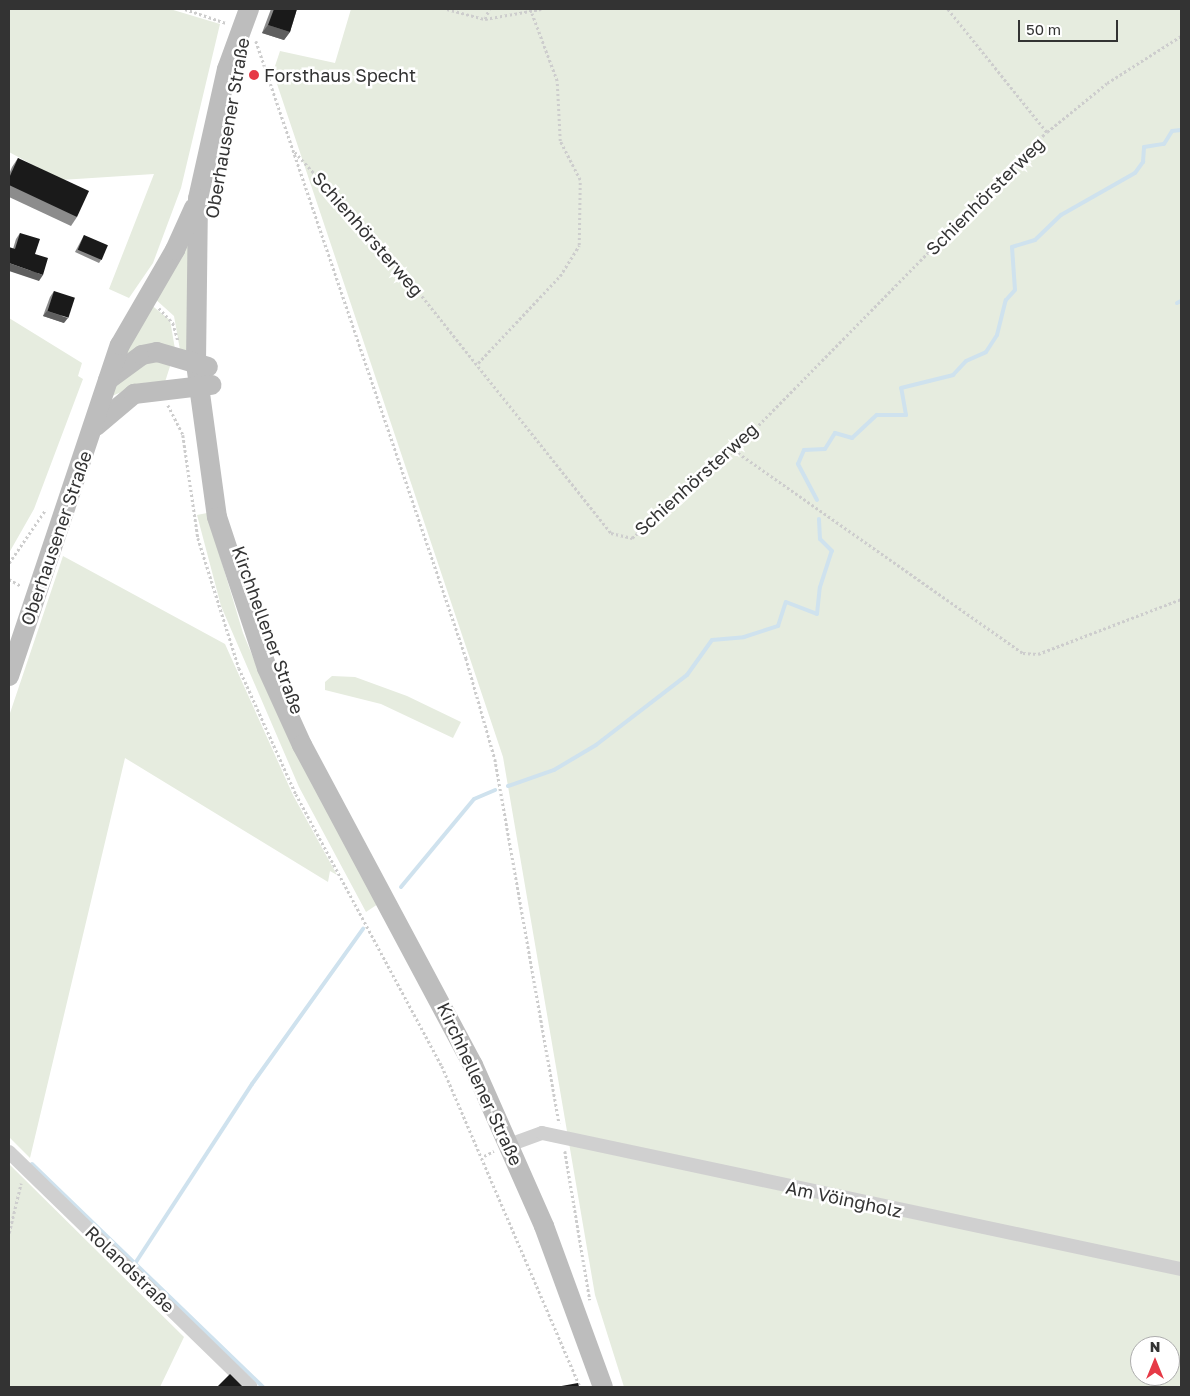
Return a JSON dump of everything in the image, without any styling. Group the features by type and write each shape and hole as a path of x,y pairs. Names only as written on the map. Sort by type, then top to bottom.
{"main road":[{"name":"Oberhausener Straße","path":"9,676 94,429 107,382 126,332 176,250 198,199 227,69 244,23"},
{"name":"Oberhausener Straße","path":"203,376 211,198 244,23"},
{"name":"Oberhausener Straße","path":"198,199 203,376"},
{"path":"107,382 123,366 150,353 175,355 203,376"},
{"name":"Oberhausener Straße","path":"94,429 109,411 134,394 203,376"},
{"name":"Kirchhellener Straße","path":"203,376 239,558 282,673 354,835 469,1056 509,1145 603,1387"},
{"name":"Kirchhellener Straße","path":"585,1342 596,1387"}],"street":[{"name":"Am Vöingholz","path":"509,1145 542,1133 1181,1269"},
{"name":"Rolandstraße","path":"9,1152 250,1387"}],"path":[{"path":"185,9 244,23"},
{"path":"446,9 485,19 532,14 541,9"},
{"path":"485,19 489,9"},
{"path":"948,9 1047,132"},
{"path":"478,363 560,276 579,245 580,180 560,141 557,81 532,14"},
{"name":"Schienhörsterweg","path":"244,23 294,150 478,363 611,533 621,538 642,532 734,450 1047,132 1107,83 1181,36"},
{"path":"294,150 463,649 495,759 592,1305"},
{"path":"734,450 1023,653 1038,654 1181,599"},
{"path":"9,563 46,510"},
{"path":"9,579 21,586"},
{"path":"9,1233 25,1168"}],"shaded area":[{"path":"9,9 170,9 220,24 181,188 153,263 129,298 109,289 154,174 61,180 9,152"},
{"path":"351,9 1181,9 1181,1387 624,1387 595,1295 503,757 273,72 280,51 335,63"},
{"path":"188,239 188,351 180,350 174,316 154,298"},
{"path":"150,304 170,320 175,349 122,360"},
{"path":"9,318 82,363 78,376 83,379 34,509 9,553"},
{"path":"172,360 165,382 143,383 112,396 110,390 138,364"},
{"path":"207,513 243,633 267,691 378,904 366,912 299,787 221,606 197,515"},
{"path":"63,556 225,644 293,795 337,875 330,871 328,882 125,758 30,1158 9,1137 9,716"},
{"path":"332,676 355,677 407,696 461,722 453,738 381,704 325,690 325,682"},
{"path":"9,1164 184,1337 160,1387 9,1387"}],"building":[{"path":"274,9 297,9 290,32 268,25"},
{"path":"18,158 89,191 77,217 9,185 9,178"},
{"path":"20,233 40,239 35,254 48,258 43,275 9,263 9,247 15,249"},
{"path":"84,235 108,245 102,260 78,250"},
{"path":"54,291 75,298 68,318 48,311"},
{"path":"230,1374 243,1387 217,1387"},
{"path":"578,1383 579,1387 556,1387"}],"waterway":[{"path":"817,500 798,464 804,450 825,449 835,433 852,438 877,415 906,415 901,388 953,375 966,361 986,352 997,335 1006,300 1015,290 1012,247 1035,240 1061,215 1135,173 1143,162 1144,147 1164,144 1172,131 1181,130"},
{"path":"1177,303 1181,301"},
{"path":"508,786 554,770 596,745 687,675 712,640 744,637 778,626 786,602 817,614 820,587 832,551 820,539 819,519"},
{"path":"401,887 474,799 495,790"},
{"path":"136,1262 252,1084 363,929"},
{"path":"32,1164 263,1387"}],"place":[{"name":"Forsthaus Specht","path":"254,75"}]}
